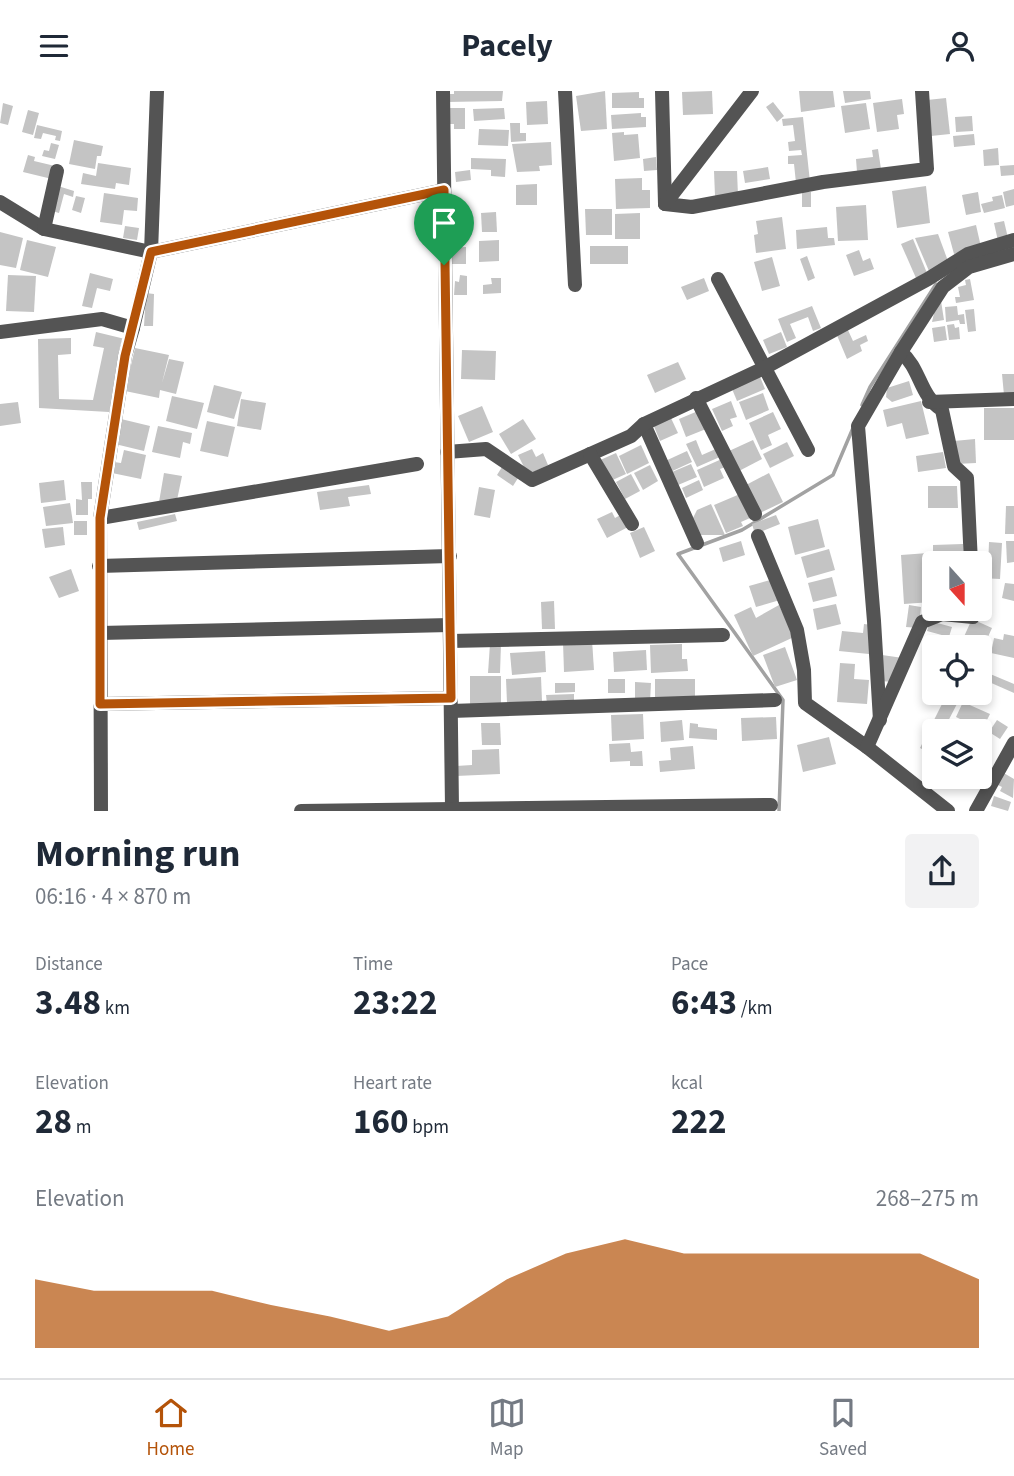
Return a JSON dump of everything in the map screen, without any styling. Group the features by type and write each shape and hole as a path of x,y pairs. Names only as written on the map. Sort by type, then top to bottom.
{"street":[{"path":"101,811 100,518 125,356 151,252 158,91"},
{"path":"443,91 452,808"},
{"path":"565,91 575,285"},
{"path":"662,91 665,204"},
{"path":"665,204 752,91"},
{"path":"665,204 692,207 823,183 927,169 922,91"},
{"path":"44,229 57,171"},
{"path":"0,202 44,229 151,252 444,190"},
{"path":"447,452 486,449 532,480 631,436 644,424 764,368 928,279 968,254 1014,240"},
{"path":"880,720 858,426 943,286 969,267 1014,254"},
{"path":"718,279 808,450"},
{"path":"0,332 102,319 133,328"},
{"path":"901,352 911,360 929,402 942,410 954,466 968,478 971,551"},
{"path":"696,398 755,513"},
{"path":"929,402 1014,399"},
{"path":"644,424 697,543"},
{"path":"590,454 632,523"},
{"path":"100,518 417,464"},
{"path":"758,536 797,630 805,703 867,747 948,811"},
{"path":"99,566 450,556"},
{"path":"867,747 924,621"},
{"path":"100,633 450,625"},
{"path":"450,641 723,635"},
{"path":"100,704 775,700"},
{"path":"976,811 1014,743"},
{"path":"301,811 771,805"}],"building":[{"path":"454,91 503,91 502,101 447,102 447,94 454,94"},
{"path":"605,91 607,129 581,131 576,96"},
{"path":"712,91 713,114 683,115 682,92"},
{"path":"799,91 833,91 835,107 801,112"},
{"path":"843,91 870,91 871,99 845,103"},
{"path":"639,92 639,98 644,98 644,108 612,108 612,93"},
{"path":"946,98 950,134 931,136 927,100"},
{"path":"902,99 904,114 897,115 899,129 877,132 873,103"},
{"path":"547,101 548,124 527,125 526,102"},
{"path":"773,102 784,116 777,122 766,107"},
{"path":"3,103 13,106 8,125 0,123"},
{"path":"866,103 870,129 845,133 841,106"},
{"path":"447,108 465,108 465,129 454,129 454,124 447,124"},
{"path":"504,108 505,119 474,121 473,109"},
{"path":"28,110 39,113 33,135 22,132"},
{"path":"641,113 641,117 646,117 646,127 612,129 611,115"},
{"path":"972,116 973,131 956,132 955,117"},
{"path":"803,117 810,182 796,183 794,164 788,164 788,156 802,155 801,150 789,151 788,142 795,141 793,125 783,126 782,119"},
{"path":"510,123 520,123 520,133 526,133 526,141 511,142"},
{"path":"37,125 62,131 60,141 55,140 56,136 43,133 41,139 34,138"},
{"path":"479,129 509,130 508,146 478,145"},
{"path":"624,132 624,135 638,134 640,158 614,161 612,133"},
{"path":"974,134 975,145 954,147 953,136"},
{"path":"74,140 103,146 101,156 97,156 95,169 69,164"},
{"path":"551,142 552,165 539,166 540,171 517,172 512,144"},
{"path":"51,143 59,145 55,159 42,156 44,150 49,151"},
{"path":"998,148 999,165 984,166 983,150"},
{"path":"878,149 881,169 857,172 856,159 873,157 872,150"},
{"path":"28,155 35,157 34,161 55,166 52,179 23,172"},
{"path":"656,157 657,170 644,171 643,159"},
{"path":"471,158 506,159 505,177 491,176 491,170 471,169"},
{"path":"98,163 131,168 129,185 116,183 115,189 81,184 83,173 96,176"},
{"path":"1014,165 1014,175 1001,176 1000,166"},
{"path":"768,167 770,179 745,183 743,171"},
{"path":"470,170 471,180 456,182 455,172"},
{"path":"714,171 737,171 738,196 715,196"},
{"path":"642,178 642,190 650,190 650,208 616,209 615,179"},
{"path":"537,184 537,205 516,205 516,185"},
{"path":"58,186 74,191 73,197 64,194 59,213 52,211"},
{"path":"926,186 930,223 897,228 892,191"},
{"path":"1014,189 1014,205 1006,207 1003,192"},
{"path":"802,192 811,192 811,207 802,207"},
{"path":"978,192 981,212 966,215 962,195"},
{"path":"104,193 138,198 137,211 124,210 122,225 100,222"},
{"path":"1002,195 1005,208 984,213 981,204 993,201 992,197"},
{"path":"76,196 85,198 81,213 72,210"},
{"path":"866,205 868,240 838,241 836,207"},
{"path":"585,209 612,209 612,235 586,235"},
{"path":"496,212 497,232 482,232 481,213"},
{"path":"640,213 640,239 615,239 615,214"},
{"path":"782,217 786,249 756,253 756,221"},
{"path":"1004,221 1008,238 998,241 994,223"},
{"path":"976,225 981,247 954,254 948,232"},
{"path":"125,226 139,228 137,240 123,238"},
{"path":"827,227 828,238 834,238 835,245 797,249 796,230"},
{"path":"0,232 23,238 16,268 0,265"},
{"path":"938,234 948,261 929,271 915,238"},
{"path":"913,239 927,273 916,278 901,244"},
{"path":"27,240 56,247 48,277 20,270"},
{"path":"499,240 499,261 479,262 479,241"},
{"path":"590,246 628,246 628,264 590,264"},
{"path":"466,247 466,264 447,264 450,248"},
{"path":"859,250 863,261 870,258 874,269 854,276 846,255"},
{"path":"807,256 815,278 808,281 800,259"},
{"path":"772,257 780,286 762,291 754,262"},
{"path":"90,273 113,279 110,291 97,288 92,308 82,306"},
{"path":"8,275 36,276 34,312 6,311"},
{"path":"460,275 467,276 467,295 454,295 455,281 459,282"},
{"path":"491,278 501,278 501,293 483,294 483,285 492,284"},
{"path":"704,278 709,291 687,300 681,287"},
{"path":"970,279 974,300 956,303 955,297 960,297 958,287 966,285 965,280"},
{"path":"146,293 154,294 153,326 144,326"},
{"path":"941,301 944,320 932,322 935,309"},
{"path":"812,306 821,328 813,331 808,317 790,324 796,338 787,342 778,319"},
{"path":"957,306 958,315 964,314 965,324 960,324 959,320 946,322 945,307"},
{"path":"974,309 976,331 968,332 965,310"},
{"path":"954,324 955,328 959,327 960,339 949,340 947,325"},
{"path":"945,326 947,340 934,342 932,328"},
{"path":"847,328 853,341 866,335 868,341 860,345 862,351 847,359 836,333"},
{"path":"96,332 125,339 109,412 39,408 38,339 71,338 71,354 58,355 59,399 93,400 104,348 93,346"},
{"path":"781,332 787,347 769,354 763,340"},
{"path":"135,348 169,355 162,383 169,359 184,362 176,394 160,390 159,398 125,391"},
{"path":"462,350 496,351 495,380 461,379"},
{"path":"678,362 686,379 655,393 647,375"},
{"path":"758,372 765,389 737,401 730,384"},
{"path":"1002,374 1014,374 1014,395 1004,395"},
{"path":"909,381 913,395 892,402 886,397 887,388"},
{"path":"214,385 242,392 234,419 207,412"},
{"path":"763,393 769,410 746,420 739,402"},
{"path":"172,396 204,403 197,429 166,421"},
{"path":"241,399 266,403 261,430 237,426"},
{"path":"731,401 737,417 730,419 733,426 722,431 712,409"},
{"path":"921,401 929,434 906,439 902,423 887,427 883,410"},
{"path":"18,402 21,423 0,426 0,404"},
{"path":"482,406 493,432 469,442 458,416"},
{"path":"984,408 1014,408 1014,440 984,440"},
{"path":"698,411 706,429 686,437 679,419"},
{"path":"773,412 781,429 768,435 772,445 761,450 749,423"},
{"path":"670,416 678,433 660,441 653,424"},
{"path":"121,419 150,426 144,451 115,444"},
{"path":"523,419 536,439 511,454 499,434"},
{"path":"207,421 235,427 228,457 200,451"},
{"path":"158,426 192,433 190,444 183,442 180,458 152,452"},
{"path":"975,439 976,463 956,464 954,441"},
{"path":"696,440 702,455 718,448 722,456 697,467 686,444"},
{"path":"753,440 762,459 739,471 729,451"},
{"path":"787,442 794,456 770,468 763,454"},
{"path":"641,445 649,463 627,474 619,456"},
{"path":"532,449 536,457 543,453 548,465 528,475 518,455"},
{"path":"124,450 146,455 141,479 112,473 114,462 121,463"},
{"path":"687,451 692,462 668,473 663,462"},
{"path":"943,452 946,468 918,472 916,456"},
{"path":"616,453 626,474 608,482 598,461"},
{"path":"724,458 728,466 720,469 724,478 704,487 697,470"},
{"path":"691,464 697,477 678,485 672,472"},
{"path":"650,465 658,481 643,490 634,473"},
{"path":"502,467 518,478 513,486 497,475"},
{"path":"164,473 182,476 177,500 159,502"},
{"path":"769,473 783,502 760,513 746,485"},
{"path":"631,474 640,491 625,499 616,482"},
{"path":"64,480 66,500 41,503 39,483"},
{"path":"699,480 703,490 686,498 682,488"},
{"path":"81,482 92,482 88,515 76,515 76,499 82,500"},
{"path":"369,485 371,494 348,497 350,506 320,510 317,492"},
{"path":"928,486 957,486 958,508 928,508"},
{"path":"479,487 495,490 490,518 474,515"},
{"path":"740,494 750,518 741,522 743,526 726,533 714,505"},
{"path":"70,503 73,523 46,526 43,507"},
{"path":"711,504 725,535 699,535 692,520 697,510"},
{"path":"1006,506 1014,506 1014,534 1005,534"},
{"path":"612,512 615,518 624,513 630,526 607,538 597,519"},
{"path":"175,514 177,521 139,530 137,522"},
{"path":"776,515 780,524 755,534 752,524"},
{"path":"818,519 825,547 795,555 788,527"},
{"path":"74,521 87,521 87,535 74,535"},
{"path":"63,527 65,545 45,548 42,529"},
{"path":"644,527 655,551 640,558 630,533"},
{"path":"741,541 745,555 723,562 719,548"},
{"path":"1006,541 1014,541 1014,562 1007,563"},
{"path":"989,542 1002,543 1000,579 992,579 992,551 989,551"},
{"path":"963,544 963,551 933,551 933,545"},
{"path":"829,549 835,570 807,578 801,557"},
{"path":"922,553 922,603 904,604 901,555"},
{"path":"71,569 79,591 59,598 49,577"},
{"path":"832,577 837,596 813,602 808,583"},
{"path":"774,579 780,600 756,607 749,586"},
{"path":"1005,583 1014,584 1014,601 1002,598"},
{"path":"554,601 555,629 542,629 541,602"},
{"path":"836,604 841,624 817,630 813,609"},
{"path":"779,605 794,637 753,656 734,615 751,607 756,618"},
{"path":"909,605 921,607 919,628 906,627"},
{"path":"930,621 952,627 950,635 927,631"},
{"path":"971,621 992,628 989,635 965,635"},
{"path":"864,624 872,625 869,654 839,651 842,631 863,633"},
{"path":"1004,634 1014,636 1014,658 992,653 994,638 1003,640"},
{"path":"592,640 594,670 564,672 563,642"},
{"path":"490,644 501,644 500,673 488,673"},
{"path":"682,644 682,659 687,659 688,671 651,673 650,645"},
{"path":"785,647 797,680 775,687 763,655"},
{"path":"646,650 647,670 614,672 613,652"},
{"path":"545,651 546,672 512,675 510,653"},
{"path":"882,655 903,658 892,682 881,681"},
{"path":"840,663 855,664 854,679 869,680 867,704 837,702"},
{"path":"992,675 1014,684 1014,693 992,683"},
{"path":"470,676 501,676 501,704 470,704"},
{"path":"541,677 542,701 507,703 506,679"},
{"path":"608,679 625,679 625,693 608,693"},
{"path":"655,679 695,679 695,701 655,701"},
{"path":"635,682 651,683 650,702 635,702"},
{"path":"555,683 575,683 575,692 555,693"},
{"path":"574,694 574,703 547,704 546,695"},
{"path":"942,705 956,705 949,719 934,719"},
{"path":"962,705 970,705 990,714 988,719 956,717"},
{"path":"643,714 644,739 612,741 611,715"},
{"path":"776,717 777,739 742,741 741,718"},
{"path":"682,720 684,740 661,742 660,722"},
{"path":"997,720 1008,727 1000,739 992,734 992,728"},
{"path":"481,723 500,723 501,745 482,745"},
{"path":"690,723 698,724 698,727 717,729 717,740 689,738"},
{"path":"829,737 836,764 803,772 797,745"},
{"path":"630,743 631,752 642,751 643,766 630,766 630,761 610,762 609,744"},
{"path":"693,746 695,769 660,772 659,761 671,760 670,748"},
{"path":"499,749 500,774 456,776 456,766 472,765 472,750"},
{"path":"1002,772 1014,779 1013,798 1000,791 1002,787 996,784"},
{"path":"994,796 1011,802 1008,811 991,806"}],"waterway":[{"path":"862,405 870,387 936,284"},
{"path":"779,811 783,700 678,554 742,530 833,475 853,428"}],"route":[{"path":"444,190 444,265 451,698 100,704 100,518 125,356 151,252 444,190"}]}
